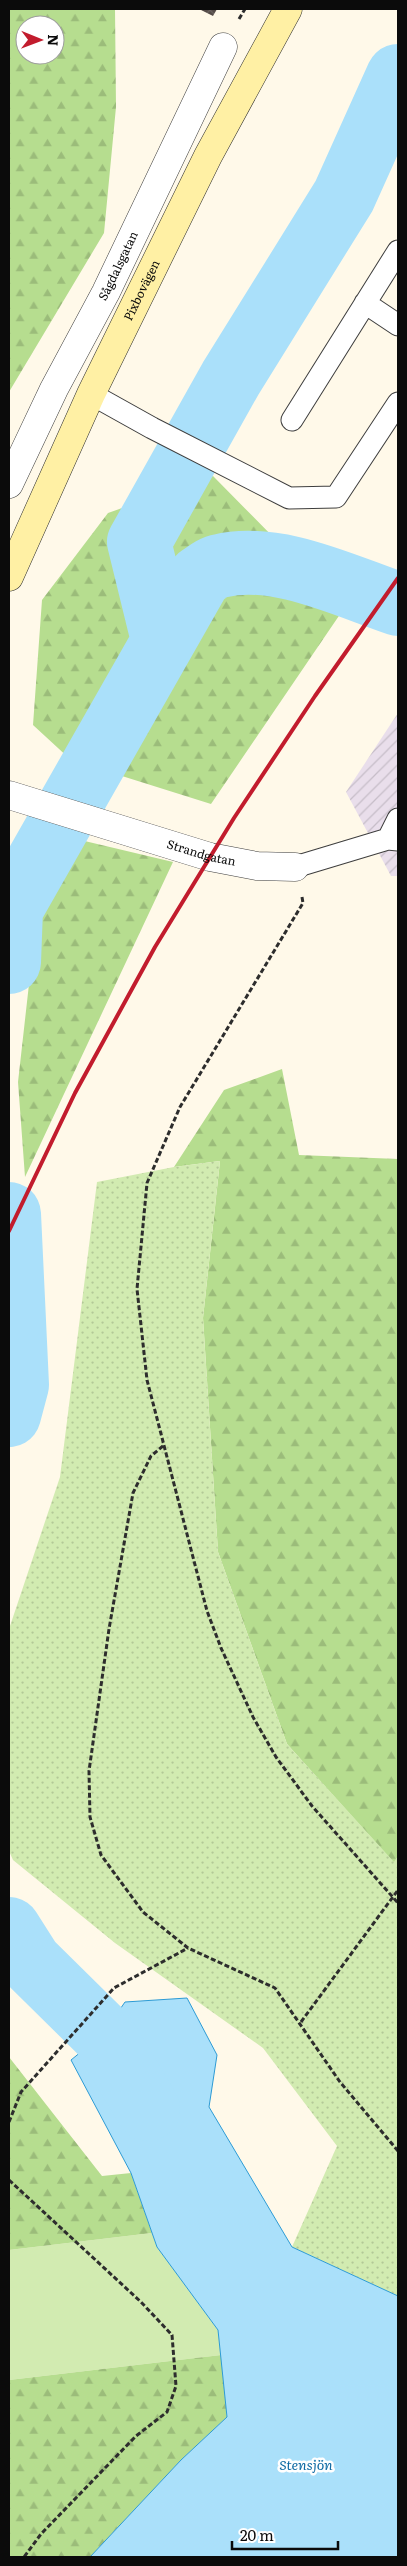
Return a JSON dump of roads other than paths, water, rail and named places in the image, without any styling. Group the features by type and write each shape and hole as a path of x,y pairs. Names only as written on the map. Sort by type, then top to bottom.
{"street":[{"name":"Pixbovägen","path":"9,577 92,394 208,156 288,9"},
{"name":"Sågdalsgatan","path":"9,484 106,292 223,47"},
{"name":"Strandgatan","path":"15,796 132,831 210,857 258,866 295,867"}],"lane":[{"path":"292,420 398,251"},
{"path":"365,303 398,325"},
{"path":"92,394 152,428 289,498 336,497 398,403"},
{"path":"393,839 398,819"},
{"name":"Strandgatan","path":"295,867 393,839"}],"water":[{"name":"Stensjön","path":"187,1998 217,2055 209,2107 292,2247 398,2296 398,2557 90,2557 181,2460 227,2417 218,2330 157,2247 131,2173 71,2060 103,2034 125,2002"}],"waterway":[{"path":"163,640 139,542 231,378 344,196 398,76"},
{"path":"9,962 11,909 200,577 220,566 242,563 287,567 333,580 398,604"},
{"path":"9,1214 17,1385 9,1415"},
{"path":"9,1929 30,1962 103,2034 148,2109"}],"railway":[{"path":"9,1231 75,1093 155,947 234,818 315,696 398,578"}]}
